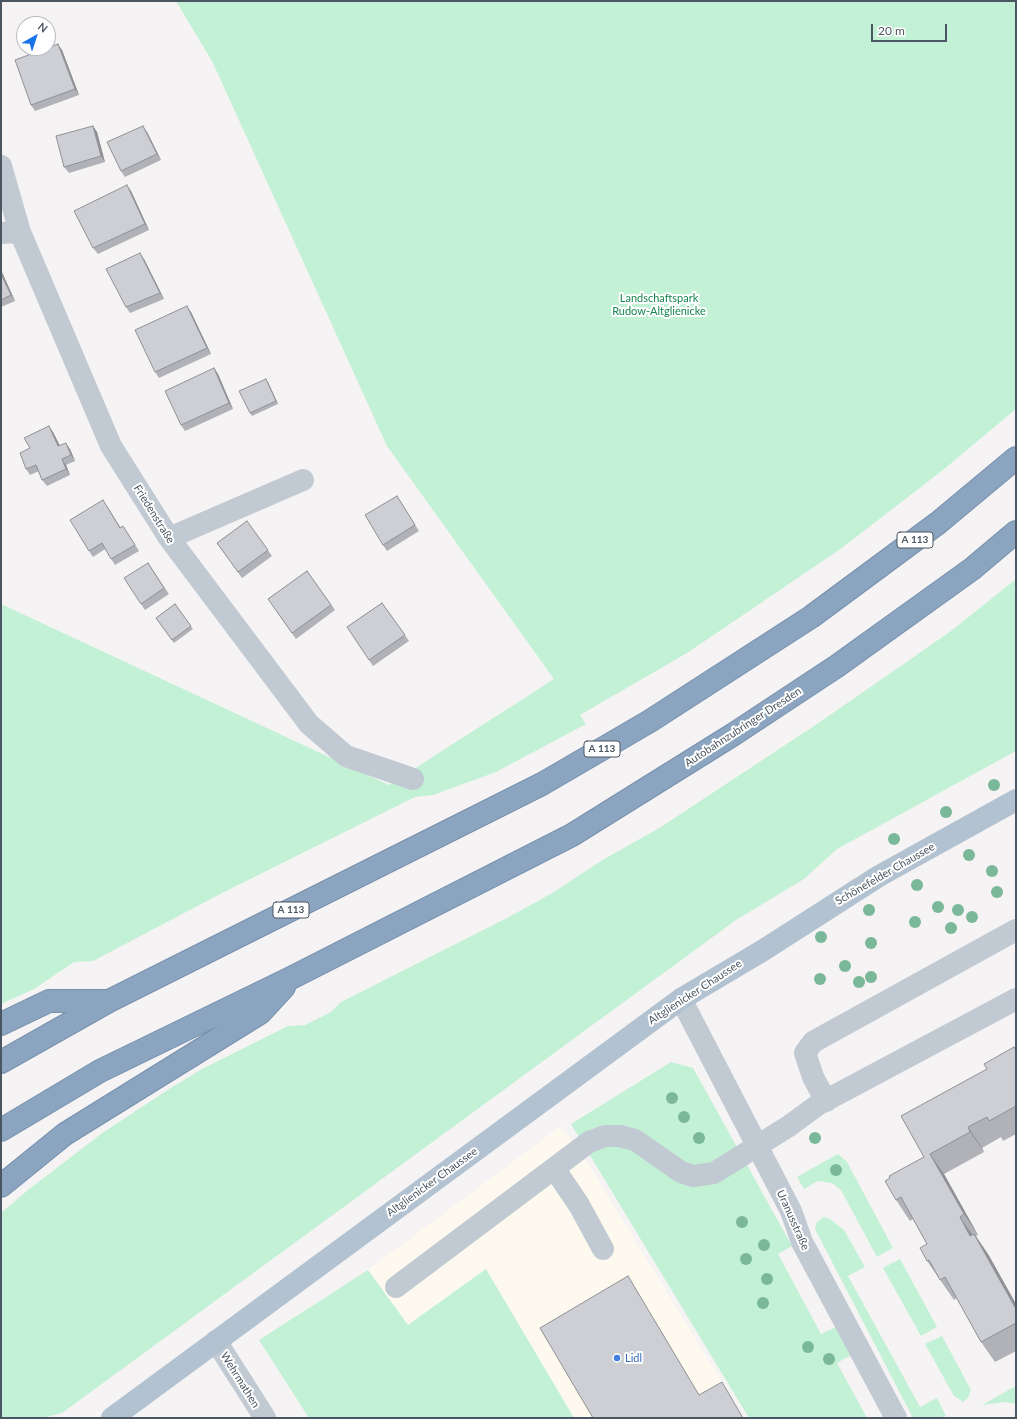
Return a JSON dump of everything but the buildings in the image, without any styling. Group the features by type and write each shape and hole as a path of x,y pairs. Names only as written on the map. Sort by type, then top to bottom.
{"highway":[{"name":"A 113","path":"1,1062 109,1001 542,784 650,721 810,617 938,522 1016,458"},
{"name":"Autobahnzubringer Dresden","path":"1,1130 100,1071 291,978 572,835 837,666 972,569 1016,532"},
{"path":"1,1186 65,1134 260,1013 291,978"},
{"path":"1,1024 49,1001 109,1001"}],"main road":[{"name":"Schönefelder Chaussee","path":"757,953 879,876 1016,800"},
{"name":"Altglienicker Chaussee","path":"112,1418 681,999 757,953"}],"street":[{"name":"Friedenstraße","path":"1,166 10,233 111,446 169,538 308,724 346,756 414,779"},
{"path":"169,538 303,480"},
{"path":"826,1101 813,1078 805,1053 813,1042 1016,930"},
{"name":"Uranusstraße","path":"681,999 790,1211 802,1242 896,1418"},
{"path":"396,1287 589,1142 605,1136 620,1136 635,1140 681,1172 693,1176 714,1172 826,1101 1016,999"},
{"path":"554,1168 579,1205 603,1249"},
{"name":"Wehrmathen","path":"216,1341 265,1418"}],"shaded area":[{"path":"561,1126 587,1162 744,1418 574,1418 486,1269 408,1325 368,1270"}],"green space":[{"name":"Landschaftspark Rudow-Altglienicke","path":"176,1 1016,1 1016,409 943,470 839,550 687,653 580,715 586,724 496,772 433,795 415,797 224,892 93,961 74,962 34,989 1,1004 1,604 389,785 554,679 387,446 213,63"},
{"path":"1016,579 1016,751 837,849 804,879 736,920 62,1413 43,1418 1,1418 1,1213 28,1190 101,1134 202,1069 288,1026 305,1025 331,1012 341,1002 507,918 554,892 601,861 661,827 820,722 951,631"},
{"path":"671,1062 693,1068 792,1246 778,1254 821,1334 836,1327 851,1355 837,1363 867,1418 749,1418 571,1124"},
{"path":"838,1154 847,1162 893,1248 877,1257 841,1190 832,1183 818,1181 804,1189 797,1177"},
{"path":"824,1217 830,1219 844,1230 865,1267 848,1276 920,1407 937,1398 946,1416 941,1418 913,1418 815,1229 817,1222"},
{"path":"900,1259 937,1327 921,1336 883,1268"},
{"path":"486,1269 574,1418 309,1418 259,1340 368,1270 408,1325"},
{"path":"942,1336 971,1390 968,1398 963,1402 954,1396 925,1344"},
{"path":"1016,1386 1016,1404 1006,1402 982,1405"}],"place":[{"name":"Lidl","path":"617,1358"}]}
